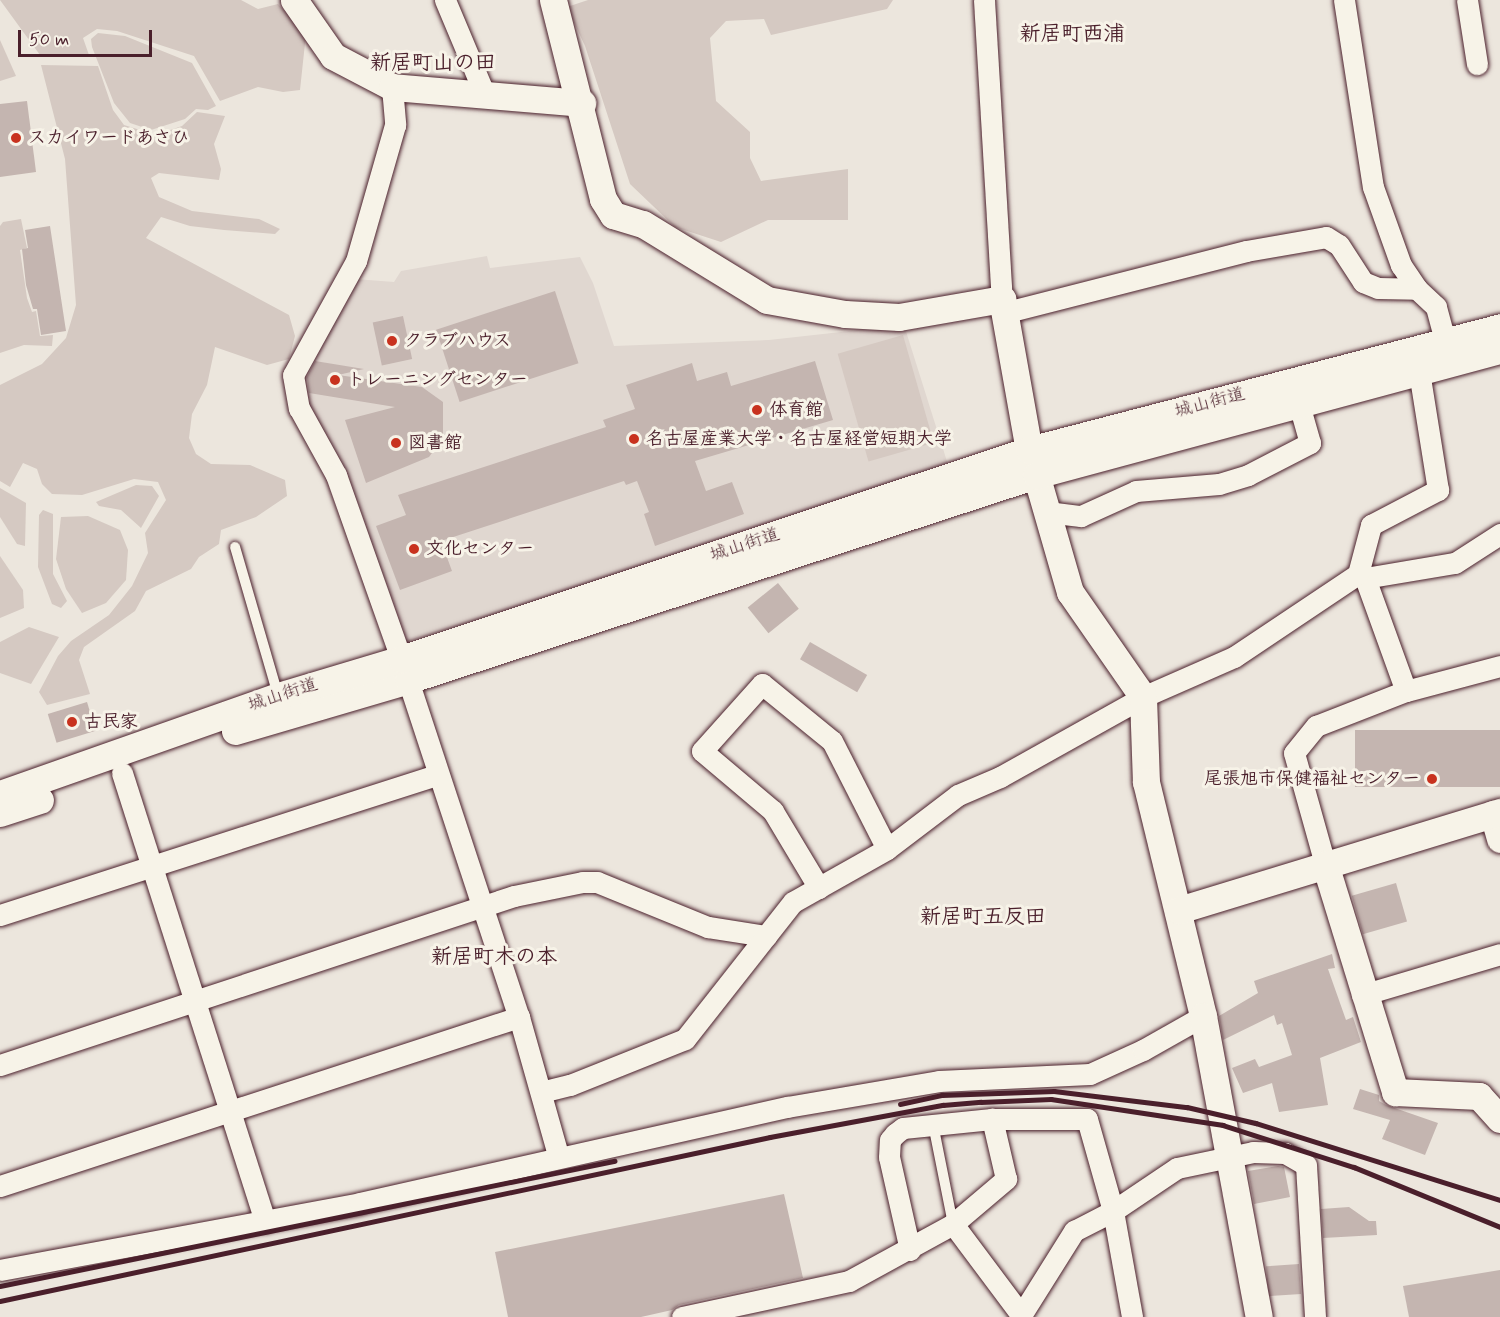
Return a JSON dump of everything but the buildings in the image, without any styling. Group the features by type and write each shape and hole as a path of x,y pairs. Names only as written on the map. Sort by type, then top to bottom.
{"street":[{"path":"294,0 333,56 392,87 582,103"},
{"path":"445,0 484,95"},
{"path":"553,0 582,103 603,199 613,215 643,224 767,300 845,314 899,317 1003,306 1246,250 1326,237 1339,245 1363,282 1378,288 1417,289"},
{"path":"984,0 1003,306 1033,463 1070,592 1143,697 1146,782 1203,1016 1259,1317"},
{"path":"1344,0 1373,187 1401,265 1417,289 1436,307 1445,341"},
{"path":"1467,0 1477,64"},
{"path":"392,87 395,125 356,261 293,375 299,408 336,476 404,669 519,1017 558,1155"},
{"name":"城山街道","path":"0,813 122,773 404,669 1033,463 1445,341 1500,327"},
{"name":"城山街道","path":"1033,463 1298,401 1500,350"},
{"path":"1406,692 1361,576 1371,525 1438,490 1419,371"},
{"path":"1047,512 1081,516 1136,490 1219,484 1248,475 1310,443 1298,401"},
{"path":"541,1092 570,1085 685,1039 793,902 887,849 958,795 1000,777 1143,697 1234,657 1361,576 1455,563 1500,534"},
{"path":"1500,666 1406,692 1316,726 1294,753 1362,995 1395,1092 1479,1096 1500,1119"},
{"name":"城山街道","path":"0,794 278,696 404,669"},
{"path":"819,888 773,811 702,751 762,684 832,741 887,849"},
{"path":"122,773 153,865 192,999 231,1111 265,1222"},
{"path":"0,915 438,774"},
{"path":"1179,910 1325,864 1498,822"},
{"path":"0,1065 192,999 514,896 597,882 708,927 766,936"},
{"path":"1362,995 1500,954"},
{"path":"0,1270 265,1222 435,1187 558,1155 787,1107 939,1081 1090,1074 1143,1050 1203,1016"},
{"path":"0,1186 519,1017"},
{"path":"682,1317 739,1312 849,1281 910,1250 953,1224 1006,1179 993,1119"},
{"path":"910,1250 889,1158 890,1140 903,1128 993,1119 1088,1119 1113,1211 1132,1317"},
{"path":"953,1224 1021,1316 1074,1232 1113,1211 1177,1168 1230,1156 1285,1153 1306,1166 1315,1317"}],"lane":[{"path":"235,547 278,696"},
{"path":"933,1124 953,1224"}],"shaded area":[{"path":"0,0 241,0 258,9 278,4 306,34 300,90 283,92 258,87 220,101 194,56 117,31 97,29 83,38 89,55 40,55"},
{"path":"588,0 893,0 887,9 771,35 764,19 726,21 710,38 716,101 750,132 750,158 761,181 848,169 848,220 768,220 721,242 675,227 630,184 585,46 567,7"},
{"path":"98,33 125,36 192,63 216,106 208,110 196,109 185,119 151,130 130,123 114,103 92,47 91,39"},
{"path":"0,40 16,76 0,81"},
{"path":"41,65 98,66 113,110 124,125 156,135 182,126 197,112 225,116 214,144 221,169 219,180 159,173 151,178 159,197 192,211 259,219 280,229 275,234 224,230 190,226 161,217 146,238 289,315 295,336 289,359 267,365 215,347 207,385 192,414 189,438 196,454 211,464 250,465 285,480 287,496 256,517 221,530 219,544 199,557 191,569 146,591 135,611 84,647 79,660 90,694 47,705 39,692 58,656 71,641 109,615 132,586 148,553 145,533 166,500 158,482 134,479 82,495 52,494 42,484 37,469 23,463 10,487 0,481 0,385 42,364 66,338 76,305 65,159"},
{"path":"21,219 27,248 20,250 27,298 32,312 36,311 40,336 53,335 52,346 24,345 0,353 0,226 3,222"},
{"name":"名古屋産業大学・名古屋経営短期大学","path":"487,256 490,268 580,257 593,283 614,346 769,340 904,325 950,471 402,643 337,454 300,401 300,383 355,279 394,282 401,271"},
{"path":"903,335 934,443 869,461 838,354"},
{"path":"136,485 152,486 159,496 141,528 121,510 99,506 96,502"},
{"path":"0,488 26,503 25,546 17,544 0,517"},
{"path":"43,510 53,514 53,574 67,601 61,608 52,604 38,567 39,515"},
{"path":"88,516 120,530 128,550 126,580 106,603 82,613 66,589 56,559 61,517"},
{"path":"0,556 23,590 24,608 0,618"},
{"path":"29,627 59,637 31,684 0,673 0,642"}],"railway":[{"path":"900,1104 942,1095 1054,1091 1187,1107 1256,1123 1500,1200"},
{"path":"0,1301 770,1137 943,1105 981,1102 1051,1099 1223,1125 1354,1167 1500,1227"},
{"path":"0,1286 614,1161"}],"place":[{"name":"スカイワードあさひ","path":"16,138"},
{"name":"クラブハウス","path":"392,341"},
{"name":"トレーニングセンター","path":"335,380"},
{"name":"体育館","path":"757,410"},
{"name":"名古屋産業大学・名古屋経営短期大学","path":"634,439"},
{"name":"図書館","path":"396,443"},
{"name":"文化センター","path":"414,549"},
{"name":"古民家","path":"72,722"},
{"name":"尾張旭市保健福祉センター","path":"1432,779"}],"district":[{"name":"新居町西浦","path":"1072,34"},
{"name":"新居町山の田","path":"433,63"},
{"name":"新居町五反田","path":"983,917"},
{"name":"新居町木の本","path":"494,957"}]}
